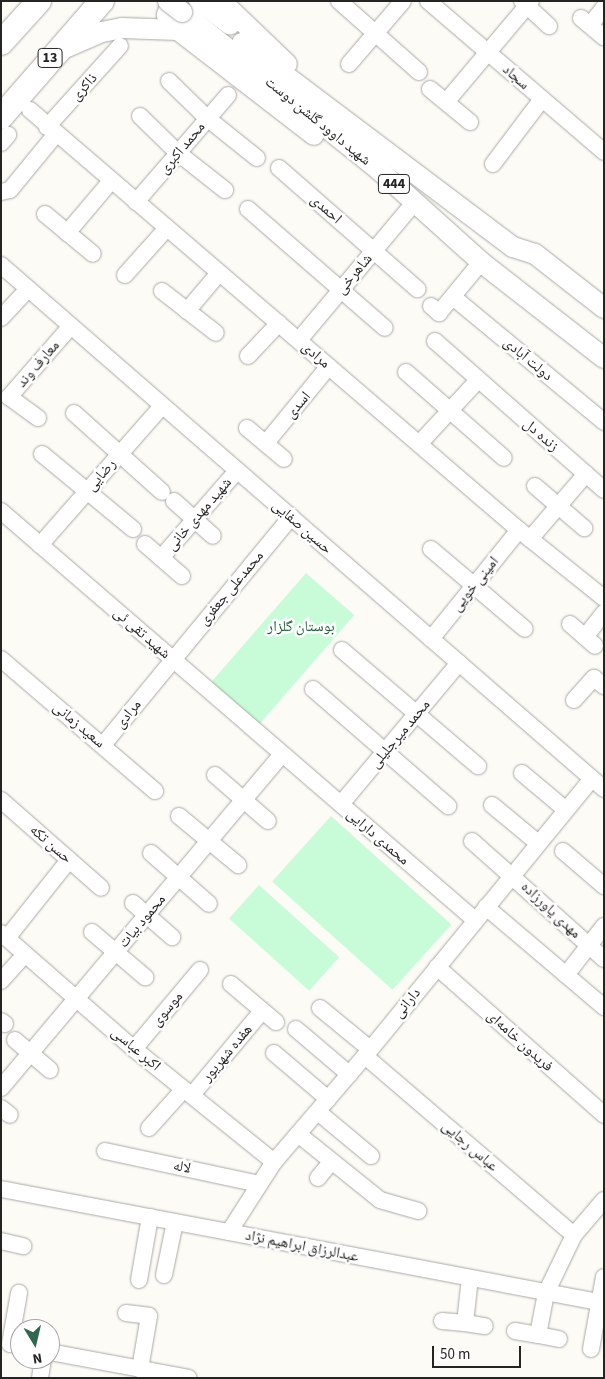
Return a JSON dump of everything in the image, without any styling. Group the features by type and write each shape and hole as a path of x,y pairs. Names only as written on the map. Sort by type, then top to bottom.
{"highway":[{"path":"1,43 39,1"},
{"name":"13","path":"4,132 56,52 102,1"}],"main road":[{"path":"221,1 232,9 282,59 468,198 535,254"},
{"path":"56,52 102,32 122,28 183,7 282,59"},
{"path":"183,7 409,209 481,262"},
{"name":"شهید داوود گلشن دوست","path":"183,7 513,247 535,254 604,308"},
{"name":"شهید داوود گلشن دوست","path":"183,7 380,170 481,262 604,358"}],"street":[{"path":"339,1 419,72"},
{"path":"349,64 403,1"},
{"name":"سجاد","path":"435,3 488,53 604,152"},
{"path":"446,102 527,3 549,26"},
{"path":"604,8 586,21 604,37"},
{"name":"ذاکری","path":"6,191 120,46"},
{"path":"169,81 207,118 257,158"},
{"path":"430,89 470,122"},
{"name":"محمد اکبری","path":"136,202 228,95"},
{"path":"493,164 542,100"},
{"name":"مرادی","path":"30,110 52,131 525,534 601,591"},
{"path":"140,116 178,153 225,190"},
{"name":"احمدی","path":"279,168 417,289"},
{"path":"67,233 111,181"},
{"path":"248,209 385,328"},
{"name":"شاهرخی","path":"299,340 409,209"},
{"path":"45,214 93,254"},
{"path":"124,275 167,228"},
{"path":"431,306 439,313 481,262"},
{"name":"حسین صفایی","path":"1,265 598,784"},
{"path":"187,311 219,273"},
{"path":"1,318 28,289"},
{"path":"162,291 216,333"},
{"name":"دولت آبادی","path":"453,297 604,422"},
{"path":"248,356 279,323"},
{"name":"معارف وند","path":"38,418 9,397 71,326"},
{"name":"زنده دل","path":"435,341 604,490"},
{"name":"اسدی","path":"266,443 329,366"},
{"path":"406,372 504,458"},
{"path":"419,444 478,380"},
{"name":"رضایی","path":"40,545 162,406"},
{"path":"74,414 213,536"},
{"path":"247,428 284,459"},
{"path":"42,454 133,529"},
{"name":"شهید مهدی خانی","path":"161,558 237,471"},
{"name":"امینی خویی","path":"430,638 473,586 525,534 558,506 586,474"},
{"path":"535,486 584,528"},
{"name":"شهید تقی ئی","path":"1,511 282,754"},
{"name":"محمدعلی جعفری","path":"172,659 291,517"},
{"path":"145,544 182,576"},
{"path":"431,549 525,629"},
{"path":"570,624 590,641 604,613"},
{"path":"342,650 418,712 478,766"},
{"name":"سعید زمانی","path":"1,659 155,791"},
{"name":"مرادی","path":"103,745 172,659"},
{"name":"محمد میرجلیلی","path":"341,804 459,663"},
{"path":"574,700 594,678 604,686"},
{"path":"313,689 448,806"},
{"name":"محمود بیات","path":"1,1088 282,754"},
{"name":"محمدی دارایی","path":"282,754 475,920"},
{"path":"522,773 566,810"},
{"path":"215,775 268,821"},
{"name":"دارانی","path":"229,1232 274,1162 368,1053 566,810 598,784"},
{"name":"حسن تکه","path":"1,800 101,888"},
{"path":"492,805 538,843"},
{"path":"179,816 238,865"},
{"name":"مهدی یاورزاده","path":"472,841 513,874 604,959"},
{"path":"563,851 604,886"},
{"path":"151,854 209,904"},
{"path":"4,936 69,860"},
{"path":"132,903 172,937"},
{"path":"486,907 604,1007"},
{"path":"566,975 604,926"},
{"path":"92,932 145,977"},
{"name":"اکبر عباسی","path":"4,936 134,1049 274,1162"},
{"path":"1,981 25,954"},
{"name":"فریدون خامه‌ای","path":"437,966 604,1115"},
{"name":"موسوی","path":"134,1049 200,970"},
{"name":"هفده شهریور","path":"231,984 276,1022"},
{"name":"عباس رجایی","path":"320,1008 368,1053 574,1235"},
{"name":"هفده شهریور","path":"149,1128 188,1092 262,1011"},
{"path":"296,1029 349,1074"},
{"path":"15,1040 50,1070"},
{"path":"274,1053 328,1099"},
{"path":"318,1112 371,1156"},
{"path":"298,1134 380,1200 418,1211"},
{"name":"لاله","path":"105,1151 259,1184"},
{"path":"318,1178 331,1162"},
{"name":"عبدالرزاق ابراهیم نژاد","path":"1,1189 602,1303"},
{"path":"538,1335 546,1293 574,1235 604,1200"},
{"path":"139,1280 150,1217"},
{"path":"164,1275 175,1222"},
{"path":"1,1241 23,1246"},
{"path":"591,1349 602,1303 604,1277"},
{"path":"465,1323 470,1278"},
{"path":"14,1319 19,1293"},
{"path":"126,1313 149,1316 140,1369"},
{"path":"442,1321 485,1326"},
{"path":"515,1331 559,1339"},
{"path":"60,1354 189,1378"}],"green space":[{"name":"بوستان گلزار","path":"306,573 354,615 259,725 210,683"},
{"path":"331,816 451,924 393,990 272,881"},
{"path":"259,885 339,957 309,991 229,918"}]}
